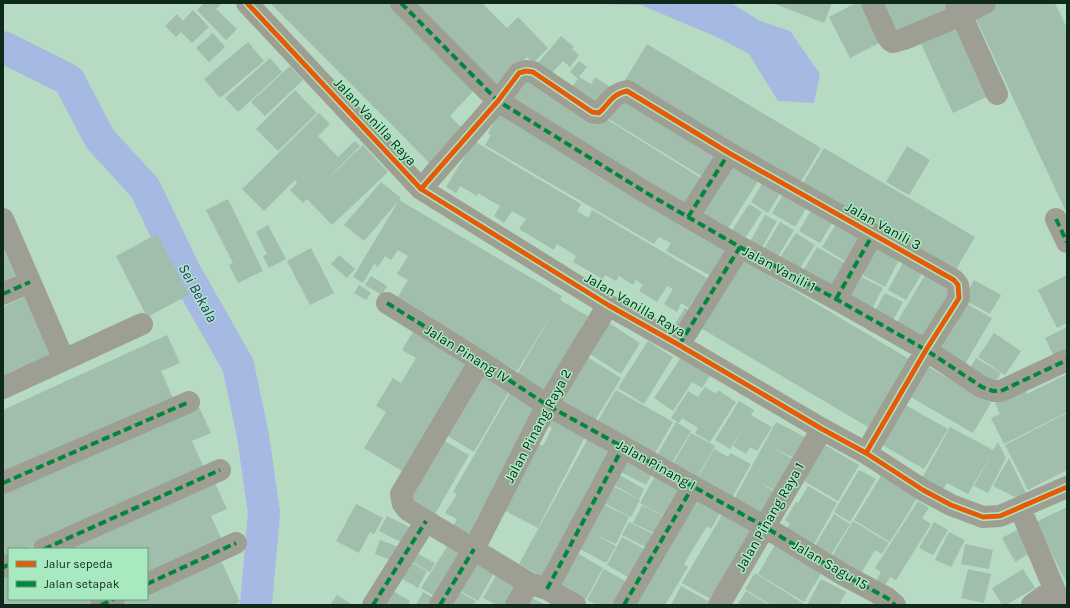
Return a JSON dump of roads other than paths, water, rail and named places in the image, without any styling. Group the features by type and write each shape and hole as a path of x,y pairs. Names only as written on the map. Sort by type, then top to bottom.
{"street":[{"name":"Jalan Vanilla Raya","path":"247,3 421,189 608,305 866,453 923,490 951,505 983,517 1000,516 1067,487"},
{"name":"Jalan Vanili 1","path":"401,3 498,101 740,248 836,299 926,350 982,387 993,391 1001,391 1067,360"},
{"path":"872,3 887,36 894,42 904,40 958,9 984,3"},
{"path":"958,9 997,94"},
{"name":"Jalan Vanili 3","path":"498,101 519,73 526,70 533,72 592,112 599,113 605,108 612,98 621,92 627,91 729,153 954,280 958,285 959,298 926,350 866,453"},
{"path":"421,189 498,101"},
{"path":"688,217 729,153"},
{"path":"3,219 64,360"},
{"path":"1056,219 1067,242"},
{"path":"836,299 873,234"},
{"path":"679,345 740,248"},
{"path":"3,294 30,282"},
{"name":"Jalan Pinang IV","path":"387,303 480,361 547,406"},
{"name":"Jalan Pinang Raya 2","path":"440,605 474,549 547,406 608,305"},
{"path":"3,388 142,324"},
{"path":"480,361 401,494 403,504 408,510 463,543 538,586 575,605"},
{"path":"3,483 189,402"},
{"name":"Jalan Pinang I","path":"547,406 765,527"},
{"name":"Jalan Pinang Raya 1","path":"719,605 822,429"},
{"path":"516,605 538,586 623,447"},
{"path":"46,548 220,470"},
{"path":"624,605 693,486"},
{"path":"1020,508 1058,597 1032,605"},
{"path":"373,605 426,521"},
{"name":"Jalan Sagu 15","path":"765,527 844,575 887,598 895,605"},
{"path":"148,584 236,543"},
{"path":"101,605 112,600"}],"water":[{"path":"595,3 731,3 760,21 790,31 820,74 814,103 778,101 749,54 719,38 641,5"}],"waterway":[{"name":"Sei Bekala","path":"3,47 69,80 100,139 145,188 184,270 238,365 253,436 264,513 256,605"}]}
